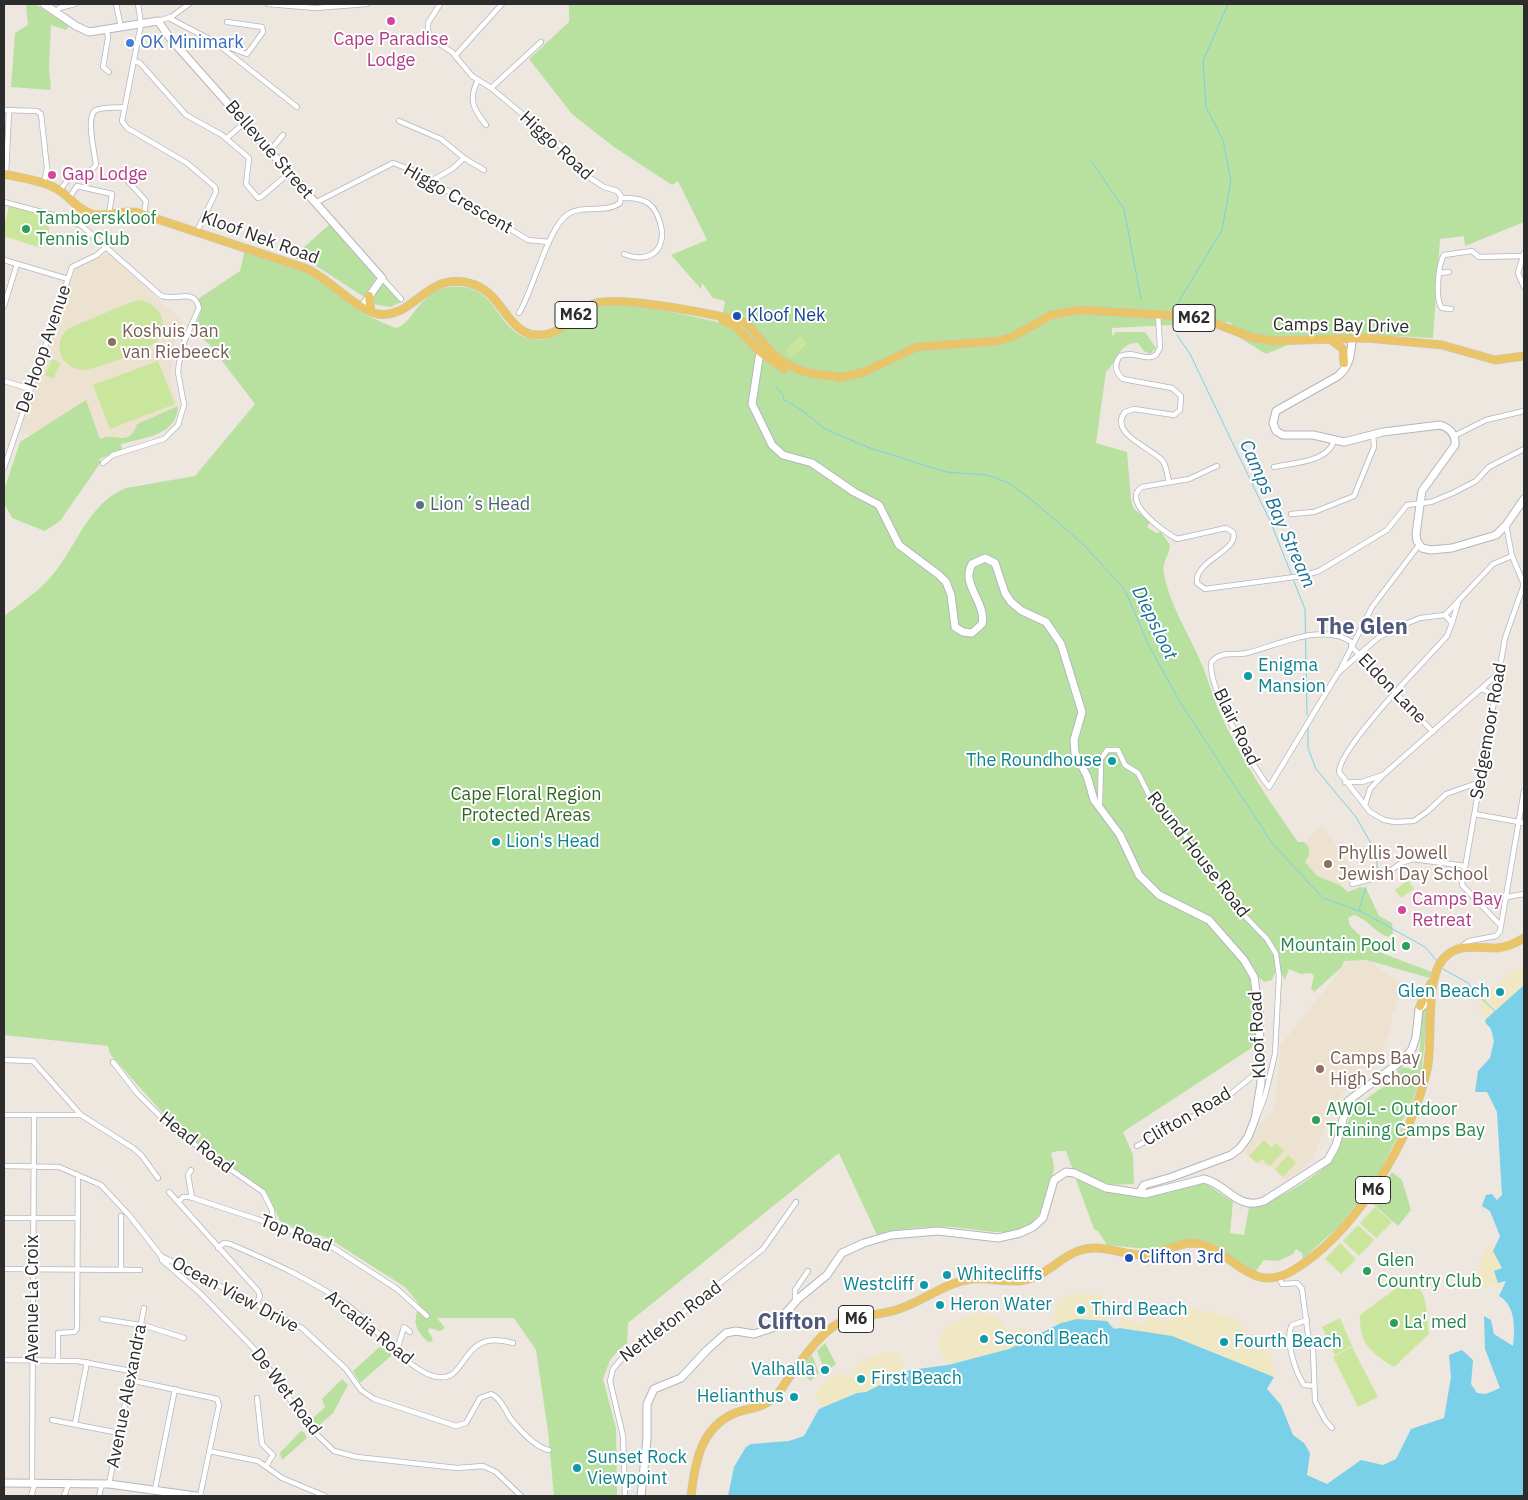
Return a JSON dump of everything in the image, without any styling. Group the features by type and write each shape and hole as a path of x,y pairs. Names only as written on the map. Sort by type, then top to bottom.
{"main road":[{"path":"44,4 86,31 107,30 158,21"},
{"name":"Bellevue Street","path":"158,21 166,33 288,174 382,278"},
{"name":"Kloof Nek Road","path":"5,174 60,190 88,212 109,214 126,211 144,214 311,270 371,312"},
{"path":"362,307 382,278"},
{"name":"M62","path":"371,312 384,314 398,311 434,286 458,281 474,284 487,291 498,302 514,324 523,332 532,335 556,332 583,309 602,302 647,305 740,321 748,325 758,337"},
{"path":"369,296 371,312"},
{"name":"Camps Bay Drive","path":"750,342 773,362 801,376 821,380 864,372 917,347 998,342 1063,311 1088,310 1195,318 1251,337 1273,342 1349,339 1442,345 1495,360 1524,356"},
{"name":"M62","path":"705,315 732,324 750,342"},
{"path":"744,335 744,329 748,325"},
{"path":"750,342 756,341 758,337"},
{"path":"758,337 760,352"},
{"name":"Camps Bay Drive","path":"758,337 779,360 796,370 814,376 842,377"},
{"path":"1332,379 1344,363 1349,339"},
{"path":"1349,339 1348,365 1340,375 1279,408 1274,414 1273,423 1276,431 1283,435 1313,435 1347,442 1373,434 1440,425 1448,428 1454,436 1455,445 1423,486 1420,503 1416,534 1419,545 1431,550 1452,548 1496,535 1506,525 1524,499"},
{"path":"1330,340 1341,347 1344,363"},
{"name":"Kloof Road","path":"760,352 752,404 754,414 772,446 783,455 811,462 856,493 879,505 899,545 940,575 947,584 952,597 953,622 957,629 970,633 977,630 982,624 982,613 968,575 972,564 984,558 992,560 998,566 1006,594 1014,604 1049,624 1063,648 1080,704 1082,716 1074,747 1098,806 1118,831 1134,867 1146,884 1159,895 1209,920 1252,970 1258,999 1261,1069 1255,1119 1246,1139 1233,1154 1172,1177 1146,1184 1141,1187 1140,1192"},
{"path":"641,1496 648,1439 647,1404 654,1389 681,1378 726,1333 736,1331 754,1334 772,1328 795,1302 822,1280 844,1251 882,1237 944,1231 1000,1238 1024,1232 1042,1218 1048,1205 1053,1182 1062,1173 1074,1173 1106,1188 1154,1193 1204,1179 1210,1181 1237,1200 1256,1203 1268,1199 1321,1166 1334,1150 1348,1101 1404,1059 1412,1049 1416,1037 1420,1006 1435,972 1446,956 1461,948 1502,948 1524,938"},
{"name":"M6","path":"691,1496 699,1450 711,1431 735,1413 761,1406 774,1398 813,1347 838,1324 897,1310 939,1288 967,1280 986,1278 1011,1281 1028,1280 1045,1272 1065,1257 1088,1248 1146,1255 1193,1243 1209,1247 1252,1275 1267,1278 1280,1277 1300,1266 1341,1229 1364,1203 1388,1167 1410,1119 1425,1077 1430,1046 1435,972"},
{"path":"1420,1006 1432,1004"},
{"path":"4,1483 105,1484 155,1489 166,1494 196,1496"}],"street":[{"path":"56,12 59,8 75,4"},
{"path":"116,4 121,27"},
{"path":"138,4 141,24 122,119 125,126 187,163 215,186 216,192 197,231"},
{"path":"158,21 169,18 189,4"},
{"path":"268,4 310,8 367,4"},
{"name":"Higgo Road","path":"440,4 430,20 429,34 434,42 455,56 472,76 491,88 562,148 590,178 619,192 622,198 620,203 614,207 579,210 567,214 549,242 519,313"},
{"path":"455,56 502,4"},
{"path":"169,18 215,42 247,54 263,29 262,27 227,22"},
{"path":"107,30 108,38 103,67 109,72"},
{"path":"215,42 297,107"},
{"path":"491,88 541,42"},
{"path":"134,61 140,63 186,115 226,138 249,158 246,184 258,198 288,174"},
{"path":"478,80 473,91 472,103 475,111 486,125"},
{"path":"60,190 69,178 86,176 96,165 90,120 92,113 97,110 124,107"},
{"path":"5,174 6,110 37,111 42,116 47,168 44,184"},
{"path":"400,121 441,139 464,158 484,170"},
{"path":"226,138 244,123"},
{"path":"269,152 283,135"},
{"path":"431,181 452,169 464,158"},
{"name":"Higgo Crescent","path":"315,203 391,163 412,170 528,240 549,242"},
{"path":"126,179 146,201 144,214"},
{"path":"68,198 75,192 76,186 112,194 109,214"},
{"path":"622,198 639,198 648,202 662,231 658,249 652,256 644,258 624,254"},
{"path":"4,202 68,219 82,226 162,297 188,296 195,299 199,308 184,342 179,363 178,372 184,405 178,425 172,433 160,442 113,455 104,463"},
{"path":"82,226 88,212"},
{"name":"De Hoop Avenue","path":"4,468 74,265 98,255 106,247"},
{"path":"1451,308 1442,308 1439,305 1442,258 1446,255 1472,251 1479,257 1524,254 1518,273 1524,287"},
{"path":"4,260 68,279"},
{"path":"4,306 17,264"},
{"path":"1440,273 1449,272"},
{"name":"Bellevue Street","path":"382,278 401,299"},
{"path":"1158,314 1160,348 1156,355 1147,358 1128,353 1120,356 1116,366 1118,374 1123,379 1172,388 1181,396 1180,410 1174,415 1134,409 1125,412 1121,421 1122,427 1127,434 1163,461 1169,482"},
{"path":"4,380 30,389"},
{"path":"1454,436 1486,420 1510,416 1524,411"},
{"path":"1291,514 1314,512 1354,496 1374,447 1373,434"},
{"path":"1274,467 1324,455 1331,449 1334,440"},
{"path":"1217,466 1195,477 1139,488 1134,498 1137,507 1172,536 1182,539 1226,528 1234,534 1232,544 1214,556 1197,576 1197,583 1200,587 1207,589 1293,577 1319,571 1384,532 1407,505 1434,502 1473,483 1489,467 1524,449"},
{"name":"Sedgemoor Road","path":"1501,926 1463,888 1465,866 1505,638 1523,587 1521,576 1512,556 1506,525"},
{"path":"1338,673 1372,607 1419,545"},
{"path":"1338,673 1384,634 1403,624 1430,615 1445,615 1493,564 1512,556"},
{"path":"1458,602 1448,636 1358,735 1342,761 1339,772 1345,782 1373,814 1384,820 1411,822 1424,815 1446,794 1480,782"},
{"path":"1445,615 1452,623"},
{"name":"Blair Road","path":"1338,673 1269,787 1229,718 1213,678 1211,663 1222,655 1245,653 1302,636 1340,637 1352,644"},
{"name":"Eldon Lane","path":"1352,644 1359,654 1433,732"},
{"path":"1365,806 1370,789 1383,775 1499,673"},
{"path":"1482,689 1496,696"},
{"name":"Round House Road","path":"1098,806 1100,803 1101,758 1107,750 1115,749 1119,751 1125,765 1138,773 1151,799 1175,819 1215,881 1271,945 1278,961 1279,976 1275,1054 1266,1096 1255,1119"},
{"path":"1345,782 1362,782 1383,775"},
{"path":"1461,948 1469,941 1496,936 1501,926 1522,823 1524,791"},
{"path":"1475,814 1522,823"},
{"path":"1352,884 1383,876 1413,859 1465,866"},
{"path":"1507,897 1524,894"},
{"path":"4,1060 33,1061 81,1115 133,1148 142,1156 158,1178"},
{"name":"Head Road","path":"113,1062 137,1093 174,1130 263,1192 272,1210 273,1224"},
{"name":"Clifton Road","path":"1137,1146 1221,1102 1261,1069"},
{"path":"68,1115 72,1104"},
{"path":"4,1115 81,1115"},
{"name":"Avenue La Croix","path":"31,1496 34,1483 34,1115"},
{"name":"Ocean View Drive","path":"4,1166 56,1166 105,1188 161,1256 302,1328 346,1369 363,1391 376,1400 456,1426 466,1423 479,1399 491,1394 498,1398 512,1421 534,1442 550,1450"},
{"path":"178,1202 184,1197 192,1198 188,1176 191,1170"},
{"path":"58,1360 58,1333 77,1330 78,1175"},
{"path":"169,1192 258,1291 260,1296 256,1305"},
{"name":"Top Road","path":"192,1198 325,1242 397,1289 427,1316"},
{"name":"Nettleton Road","path":"625,1496 622,1430 610,1381 613,1369 628,1351 660,1332 767,1246 783,1218 796,1202"},
{"path":"121,1216 121,1270"},
{"path":"4,1218 77,1218"},
{"name":"Arcadia Road","path":"218,1248 225,1243 232,1244 302,1277 354,1310 397,1350 425,1372 442,1377 457,1371 472,1349 481,1342 494,1339 512,1343"},
{"name":"De Wet Road","path":"161,1256 162,1260 201,1294 260,1354 308,1426 336,1452 357,1457 457,1468 483,1466 496,1472 521,1496"},
{"path":"4,1269 140,1270"},
{"path":"795,1302 796,1290 808,1271"},
{"path":"1280,1277 1284,1284 1294,1283 1301,1287 1308,1335 1313,1350 1316,1403 1332,1428"},
{"name":"Avenue Alexandra","path":"99,1496 105,1484 120,1433 144,1308"},
{"path":"102,1319 141,1326 184,1338"},
{"path":"1307,1320 1292,1325 1289,1335 1296,1372 1304,1385 1314,1386"},
{"path":"397,1350 404,1327 410,1332"},
{"path":"4,1360 87,1362 131,1371"},
{"path":"75,1424 87,1362"},
{"path":"130,1380 216,1398 218,1405 200,1496"},
{"path":"155,1489 175,1389"},
{"path":"257,1398 262,1444 272,1454 266,1466"},
{"path":"52,1420 120,1433"},
{"path":"209,1451 254,1460 281,1477 325,1496"},
{"path":"64,1496 69,1483"}],"shaded area":[{"name":"Koshuis Jan van Riebeeck","path":"108,254 184,322 177,330 170,379 178,406 138,424 135,432 124,439 104,436 100,439 86,401 30,435 20,432 75,268"},
{"name":"Phyllis Jowell Jewish Day School","path":"1322,824 1357,877 1340,885 1317,876 1297,853"},
{"name":"Camps Bay High School","path":"1367,960 1375,962 1377,967 1402,983 1395,1010 1392,1012 1391,1031 1376,1061 1369,1063 1346,1083 1348,1086 1334,1106 1313,1158 1301,1170 1285,1180 1273,1168 1257,1164 1245,1153 1261,1123 1275,1108 1280,1046 1348,961"}],"green space":[{"path":"26,4 35,4 69,26 66,30 51,25 49,66 51,90 11,87 15,33 28,25"},
{"name":"Cape Floral Region Protected Areas","path":"569,4 1524,4 1524,222 1465,246 1464,236 1440,239 1433,338 1400,336 1373,342 1326,337 1300,340 1266,354 1240,338 1230,322 1112,328 1112,336 1116,332 1145,332 1156,348 1150,354 1144,351 1138,343 1127,346 1122,349 1106,372 1096,443 1127,452 1133,508 1150,522 1147,527 1156,533 1161,532 1170,545 1163,570 1167,585 1174,607 1202,664 1219,711 1236,746 1266,795 1298,842 1304,842 1308,847 1309,854 1305,862 1317,876 1340,885 1348,892 1360,887 1366,888 1379,916 1392,923 1393,933 1388,937 1383,935 1363,919 1354,915 1348,918 1350,926 1376,951 1432,972 1429,978 1367,960 1344,961 1342,967 1314,992 1311,988 1314,976 1311,973 1301,974 1289,969 1285,980 1280,971 1276,970 1272,980 1265,982 1259,978 1253,966 1245,966 1252,984 1256,1045 1123,1132 1133,1155 1134,1184 1108,1185 1073,1170 1066,1151 1051,1153 1054,1165 1053,1172 1042,1208 1034,1220 1024,1228 999,1232 934,1227 905,1229 877,1235 839,1153 628,1323 627,1347 623,1346 610,1360 603,1379 616,1428 617,1496 554,1496 548,1431 536,1350 514,1318 437,1318 445,1328 440,1331 429,1328 428,1331 433,1339 431,1342 427,1341 419,1332 416,1324 419,1304 405,1287 328,1238 281,1223 267,1193 175,1127 110,1054 108,1046 4,1035 4,616 49,579 101,504 126,488 195,476 255,404 209,344 194,331 201,311 198,299 240,271 245,249 312,275 364,314 395,328 407,321 430,295 451,287 467,288 479,292 488,300 510,328 520,335 532,339 543,340 561,333 583,314 601,306 644,307 721,323 725,301 713,298 702,283 701,289 671,255 707,240 678,181 672,185 614,147 572,114 529,59 569,22"},
{"name":"Tamboerskloof Tennis Club","path":"9,206 49,216 49,241 41,248 4,236 4,226"},
{"path":"331,223 376,278 364,297 318,267 293,257"},
{"path":"384,283 402,302 390,307 373,304 371,301 374,293"},
{"path":"140,300 153,305 163,322 161,335 152,345 133,354 87,369 75,369 64,360 60,353 60,346 61,339 67,329"},
{"path":"801,336 807,344 791,358 785,350"},
{"path":"52,359 61,363 53,379 45,375"},
{"path":"158,361 175,404 110,429 93,385"},
{"path":"86,400 100,439 106,437 126,438 134,431 137,424 178,406 176,416 166,429 149,437 121,444 122,450 99,459 101,462 60,521 45,531 12,518 4,503 4,490 20,442"},
{"path":"1408,880 1414,889 1401,898 1395,890"},
{"path":"1423,1008 1426,1008 1428,1012 1421,1077 1408,1114 1403,1119 1400,1132 1373,1184 1339,1226 1303,1259 1302,1253 1296,1249 1293,1254 1278,1261 1264,1260 1255,1272 1190,1241 1147,1249 1107,1245 1098,1231 1094,1229 1075,1177 1098,1189 1148,1197 1203,1182 1233,1202 1230,1233 1244,1235 1249,1207 1283,1195 1321,1170 1336,1154 1349,1120 1360,1104 1399,1076 1397,1071 1401,1067 1418,1070"},
{"path":"1264,1140 1272,1148 1276,1143 1284,1151 1270,1166 1262,1159 1257,1163 1249,1156"},
{"path":"1288,1155 1296,1163 1283,1177 1275,1169"},
{"path":"1392,1172 1402,1180 1411,1210 1398,1226 1372,1203"},
{"path":"1375,1207 1392,1222 1376,1238 1360,1223"},
{"path":"1358,1225 1374,1240 1359,1256 1343,1241"},
{"path":"1340,1243 1356,1259 1341,1274 1325,1259"},
{"name":"La' med","path":"1409,1279 1420,1289 1423,1296 1427,1310 1429,1334 1394,1367 1373,1352 1364,1341 1360,1325 1360,1315"},
{"path":"1340,1318 1352,1346 1335,1355 1322,1327"},
{"path":"384,1343 392,1350 391,1356 360,1383 353,1371"},
{"path":"825,1343 836,1364 831,1368 828,1365 824,1369 817,1351"},
{"path":"1352,1347 1378,1397 1358,1407 1333,1357"},
{"path":"812,1355 819,1373 810,1381 800,1369"},
{"path":"342,1379 348,1385 333,1413 315,1429 305,1415 307,1414 313,1418 325,1407 322,1399"},
{"path":"301,1431 304,1432 307,1438 282,1460 280,1453"}],"sand":[{"name":"Glen Beach","path":"1524,966 1524,985 1486,1019 1479,1009 1482,996 1513,970"},
{"path":"1489,1246 1495,1248 1494,1251 1502,1268 1494,1271 1498,1283 1502,1284 1498,1289 1495,1284 1484,1288 1477,1273 1482,1254"},
{"name":"Third Beach","path":"1075,1294 1092,1294 1102,1297 1108,1313 1107,1321 1077,1319 1054,1325 1054,1314 1058,1305 1064,1298"},
{"name":"Fourth Beach","path":"1190,1307 1234,1318 1250,1333 1261,1338 1272,1360 1274,1377 1166,1335 1133,1331 1119,1326 1121,1317 1141,1324 1150,1316 1167,1321 1174,1319 1183,1310"},
{"name":"Second Beach","path":"979,1313 997,1316 1007,1330 1026,1328 1031,1338 1009,1349 948,1365 937,1346 942,1333 952,1323"},
{"name":"First Beach","path":"896,1352 901,1357 906,1372 866,1392 857,1393 824,1407 816,1399 817,1392 825,1382 838,1374 852,1374 861,1360 881,1353"}],"water":[{"path":"1524,985 1524,1496 728,1496 734,1467 746,1447 751,1444 789,1441 804,1436 819,1409 857,1393 866,1392 910,1370 948,1365 1009,1349 1061,1323 1077,1319 1107,1321 1114,1329 1120,1328 1172,1336 1274,1377 1267,1389 1281,1405 1293,1435 1304,1443 1310,1453 1307,1475 1327,1484 1361,1460 1383,1465 1396,1459 1411,1429 1444,1418 1451,1377 1449,1355 1462,1350 1473,1360 1471,1384 1477,1393 1486,1394 1500,1388 1485,1349 1484,1316 1491,1320 1494,1334 1513,1346 1513,1318 1509,1306 1499,1296 1506,1281 1498,1283 1494,1271 1502,1268 1493,1251 1500,1236 1490,1211 1482,1206 1486,1195 1492,1194 1497,1200 1502,1195 1497,1112 1487,1092 1475,1092 1478,1071 1490,1058 1494,1041 1491,1029 1485,1022 1486,1019"}],"waterway":[{"name":"Camps Bay Stream","path":"1176,306 1222,230 1231,181 1223,140 1206,107 1203,61 1228,4"},
{"name":"Camps Bay Stream","path":"1092,162 1124,209 1141,299"},
{"name":"Camps Bay Stream","path":"1177,335 1190,354 1271,523 1292,576"},
{"name":"Diepsloot","path":"777,388 784,396 783,399 800,409 825,429 867,447 946,472 987,475 1009,483 1038,505 1084,545 1125,590 1148,644 1180,702 1272,843 1323,898 1362,912 1425,947 1437,961"},
{"name":"Camps Bay Stream","path":"1293,579 1305,609 1307,715"},
{"name":"Camps Bay Stream","path":"1308,726 1308,748 1316,769 1356,817 1377,854 1377,873"},
{"name":"Camps Bay Stream","path":"1359,910 1366,887"},
{"name":"Diepsloot","path":"1443,969 1468,983 1478,994"},
{"name":"Diepsloot","path":"1480,997 1495,1011"}],"place":[{"name":"Cape Paradise Lodge","path":"391,21"},
{"name":"OK Minimark","path":"130,43"},
{"name":"Gap Lodge","path":"52,175"},
{"name":"Tamboerskloof Tennis Club","path":"26,229"},
{"name":"Kloof Nek","path":"737,316"},
{"name":"Koshuis Jan van Riebeeck","path":"112,342"},
{"name":"Lion´s Head","path":"420,505"},
{"name":"Enigma Mansion","path":"1248,676"},
{"name":"The Roundhouse","path":"1112,761"},
{"name":"Lion's Head","path":"496,842"},
{"name":"Phyllis Jowell Jewish Day School","path":"1328,864"},
{"name":"Camps Bay Retreat","path":"1402,910"},
{"name":"Mountain Pool","path":"1406,946"},
{"name":"Glen Beach","path":"1500,992"},
{"name":"Camps Bay High School","path":"1320,1069"},
{"name":"AWOL - Outdoor Training Camps Bay","path":"1316,1120"},
{"name":"Clifton 3rd","path":"1129,1258"},
{"name":"Glen Country Club","path":"1367,1271"},
{"name":"Whitecliffs","path":"947,1275"},
{"name":"Westcliff","path":"924,1285"},
{"name":"Heron Water","path":"940,1305"},
{"name":"Third Beach","path":"1081,1310"},
{"name":"La' med","path":"1394,1323"},
{"name":"Second Beach","path":"984,1339"},
{"name":"Fourth Beach","path":"1224,1342"},
{"name":"Valhalla","path":"825,1370"},
{"name":"First Beach","path":"861,1379"},
{"name":"Helianthus","path":"794,1397"},
{"name":"Sunset Rock Viewpoint","path":"577,1468"}],"district":[{"name":"The Glen","path":"1362,628"},
{"name":"Clifton","path":"792,1323"}]}
